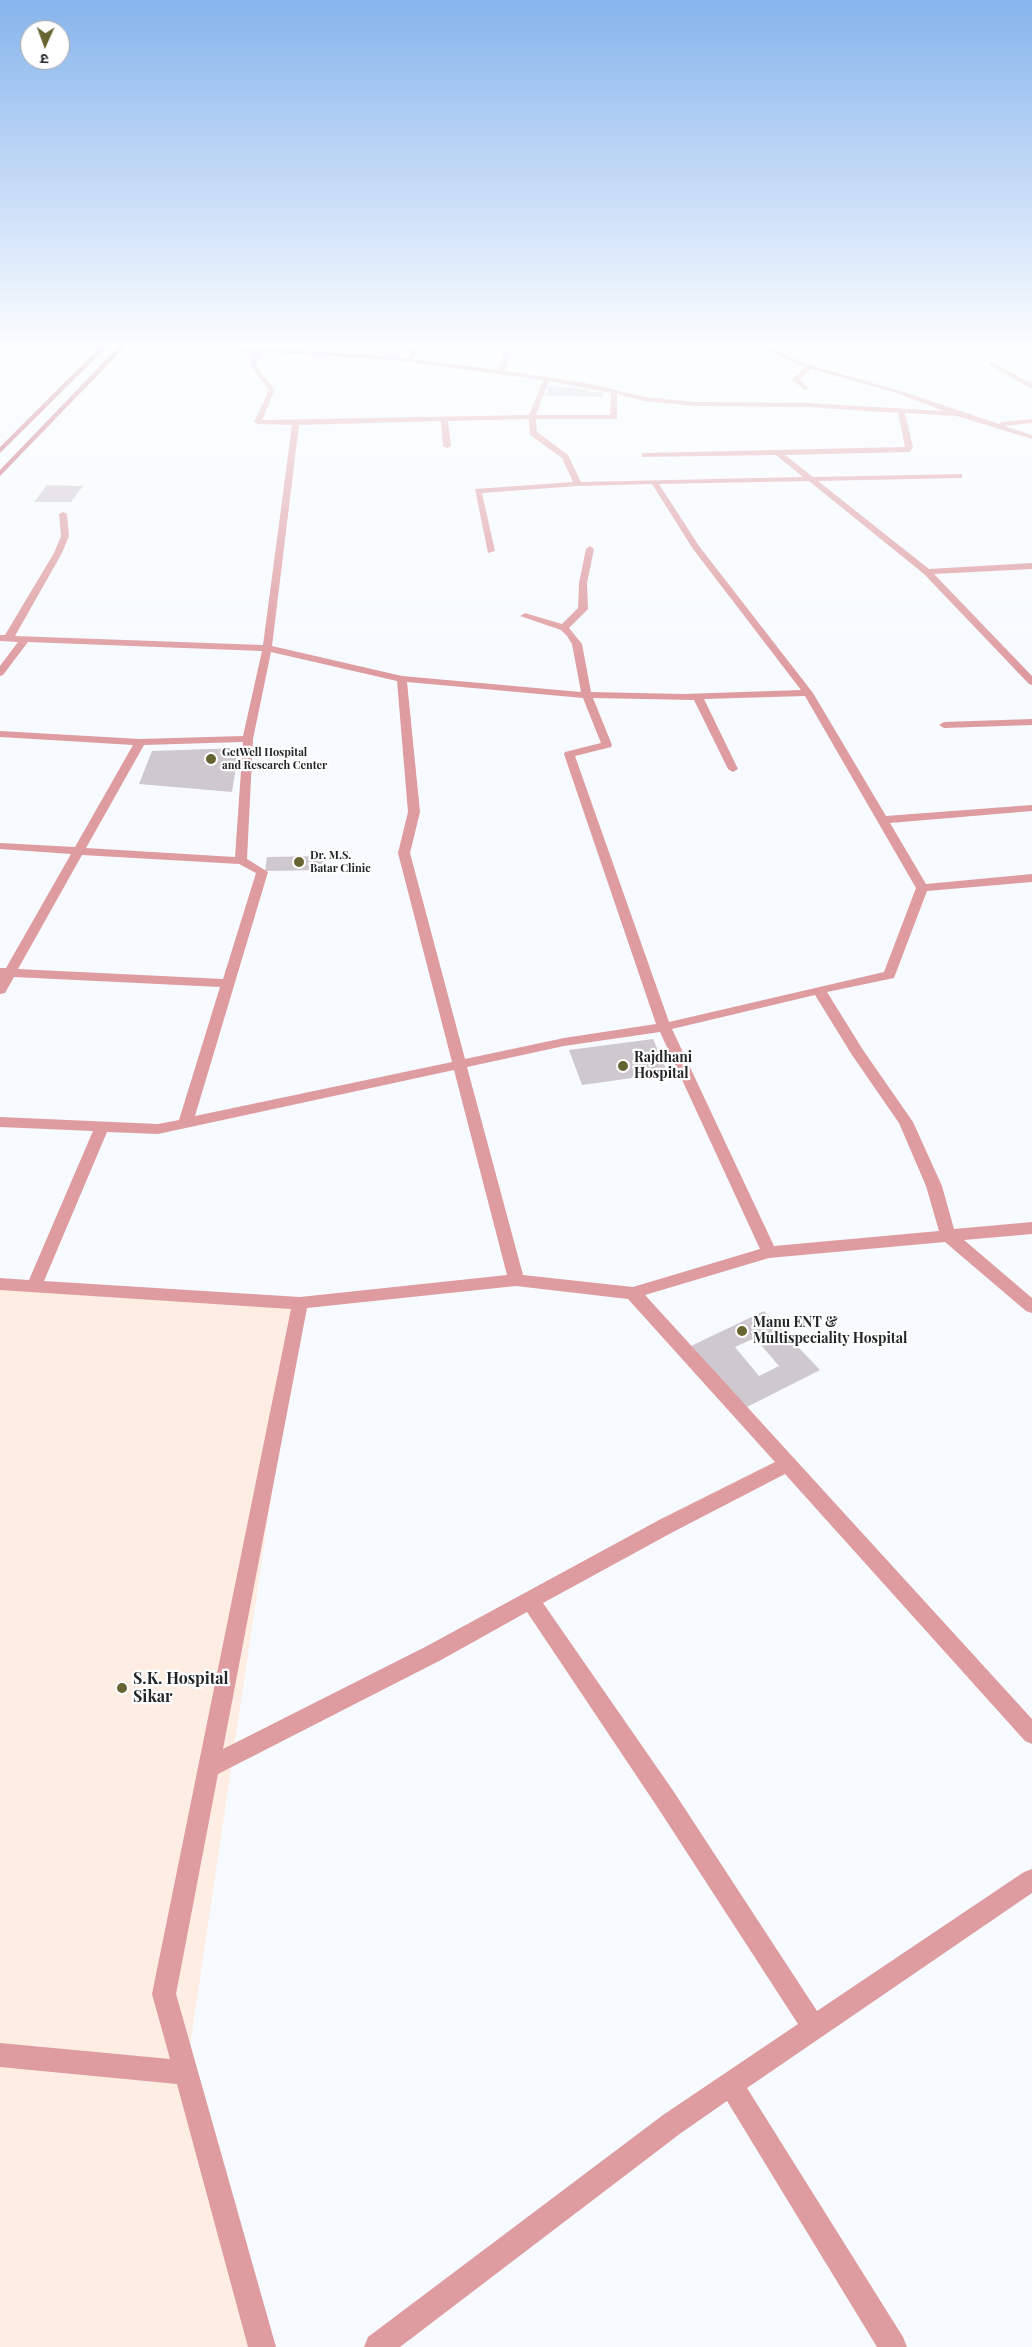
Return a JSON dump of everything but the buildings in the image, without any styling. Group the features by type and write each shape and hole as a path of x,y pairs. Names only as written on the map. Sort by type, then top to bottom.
{"main road":[{"path":"0,474 19,455"}],"street":[{"path":"241,861 248,739 267,648 292,455"},
{"path":"561,455 564,457 578,484"},
{"path":"645,455 666,455"},
{"path":"780,455 927,572 1032,682"},
{"path":"491,551 478,491 578,484 959,476"},
{"path":"654,482 696,547 808,694 922,888"},
{"path":"63,514 65,536 58,553 4,638 267,648 402,679 588,695 698,697 808,694"},
{"path":"564,628 582,609 583,583 590,549"},
{"path":"927,572 1032,566"},
{"path":"525,616 564,628 571,634 577,644 588,695 607,745 569,754 664,1027 769,1252"},
{"path":"0,673 25,639"},
{"path":"402,679 414,812 404,853 516,1280"},
{"path":"698,697 733,769"},
{"path":"944,725 1032,722"},
{"path":"0,734 140,742 248,739"},
{"path":"0,990 5,972 78,851 140,742"},
{"path":"882,820 1032,808"},
{"path":"0,846 241,861 262,872 185,1124"},
{"path":"922,888 1032,878"},
{"path":"0,1122 158,1129 564,1042 664,1027 819,990 889,976 922,888"},
{"path":"5,972 228,983"},
{"path":"819,990 857,1052 906,1122 934,1186 948,1235 1032,1307"},
{"path":"34,1286 102,1127"},
{"path":"0,1284 300,1303 516,1280 633,1292 769,1252 1032,1228"},
{"path":"633,1292 1032,1734"},
{"path":"262,2347 164,1994 300,1303"},
{"path":"209,1767 434,1653 666,1526 788,1464"},
{"path":"530,1600 666,1800 814,2028"},
{"path":"378,2347 672,2124 1032,1880"},
{"path":"0,2055 186,2073"},
{"path":"730,2085 893,2347"}],"shaded area":[{"name":"S.K. Hospital Sikar","path":"0,1284 300,1303 186,2073 262,2347 0,2347"}],"place":[{"name":"GetWell Hospital and Research Center","path":"211,759"},
{"name":"Dr. M.S. Batar Clinic","path":"299,862"},
{"name":"Rajdhani Hospital","path":"623,1066"},
{"name":"Manu ENT & Multispeciality Hospital","path":"742,1331"},
{"name":"S.K. Hospital Sikar","path":"122,1688"}]}
